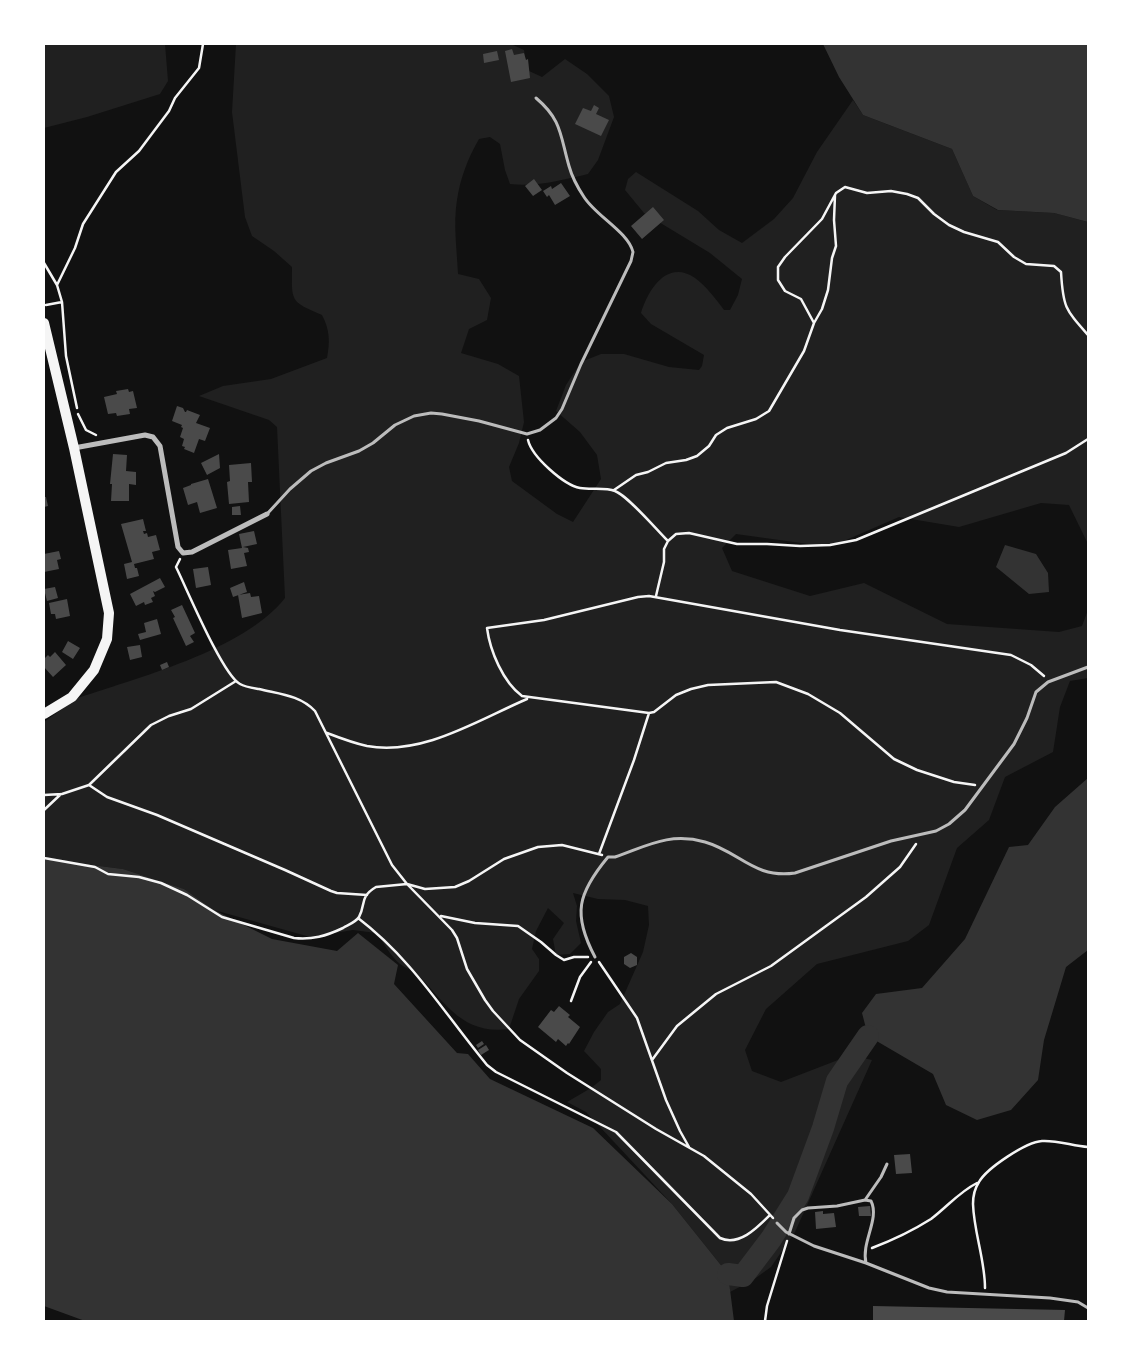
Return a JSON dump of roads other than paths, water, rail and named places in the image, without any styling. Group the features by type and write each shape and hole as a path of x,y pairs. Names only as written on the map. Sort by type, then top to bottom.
{"main road":[{"path":"44,323 74,448 109,613 107,639 94,670 72,697 44,714"}],"street":[{"path":"74,448 145,435 153,437 160,446 178,547 183,553 192,552 267,514"}],"lane":[{"path":"267,514 290,489 311,471 359,451 373,443 395,425 414,416 431,413 452,415 527,434 540,430 556,418 562,409 633,252 625,239 585,198 569,168 559,126 545,106 536,98"},
{"path":"595,957 586,940 581,915 582,898 589,882 608,857 615,857 660,840 689,840 712,845 750,866 781,875 891,841 936,831 958,817 1014,744 1027,718 1036,692 1048,682 1088,666"},
{"path":"865,1200 881,1177 887,1164"},
{"path":"789,1234 794,1218 802,1210 837,1206 865,1200 871,1202 874,1213 864,1251 866,1263"},
{"path":"777,1223 789,1234 814,1246 866,1263 929,1288 947,1292 1050,1298 1078,1302 1088,1308"}],"waterway":[{"path":"728,1274 743,1276 771,1239 798,1196 823,1128 837,1081 868,1036"}]}
